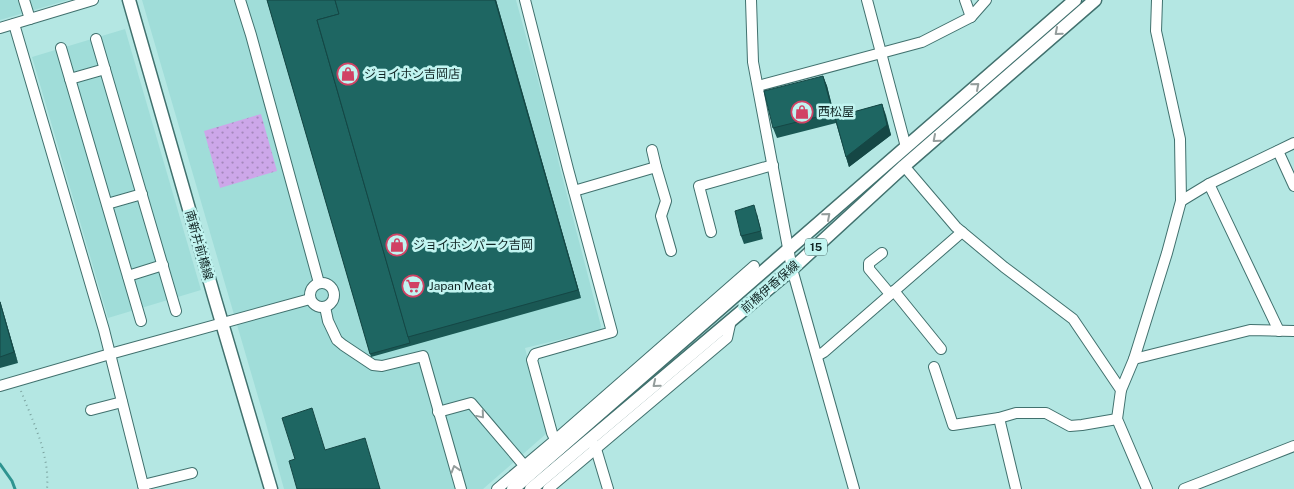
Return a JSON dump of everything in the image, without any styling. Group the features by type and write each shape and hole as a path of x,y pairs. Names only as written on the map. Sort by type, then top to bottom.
{"main road":[{"name":"南新井前橋線","path":"130,0 271,489"},
{"name":"前橋伊香保線","path":"531,489 593,444 615,410 710,311 789,249 1075,0"},
{"name":"前橋伊香保線","path":"513,489 528,470 558,444 615,410 692,354 1095,0"}],"street":[{"path":"24,0 30,19"},
{"path":"0,28 93,0"},
{"path":"240,0 319,283"},
{"path":"525,0 612,332 535,354 532,360 558,444"},
{"path":"751,0 753,62 792,268 854,489"},
{"path":"867,0 906,147"},
{"path":"965,0 971,17"},
{"path":"758,86 922,42 971,17 986,0"},
{"path":"1147,489 1117,418 1121,390 1134,359 1181,201 1180,140 1156,31 1157,0"},
{"path":"14,24 110,354 144,487 192,473"},
{"path":"96,39 176,311"},
{"path":"61,48 141,321"},
{"path":"70,79 105,69"},
{"path":"1181,201 1209,184 1294,143"},
{"path":"652,150 666,201 661,216 671,251"},
{"path":"1278,151 1294,186"},
{"path":"711,232 699,186 773,166"},
{"path":"904,166 956,227 1004,267 1073,319 1121,390"},
{"path":"574,191 656,167"},
{"path":"1209,184 1279,331"},
{"path":"107,204 142,194"},
{"path":"817,356 824,352 962,232"},
{"path":"882,252 869,263 869,269 892,292 941,349"},
{"path":"128,276 163,265"},
{"path":"710,311 754,266"},
{"path":"319,283 327,284 334,293 333,301 325,307 315,306 310,299 309,295 312,287 319,283"},
{"path":"0,386 222,322 310,299"},
{"path":"325,307 328,321 337,340 373,365 382,366 423,356 461,489"},
{"path":"1134,359 1250,330 1294,331"},
{"path":"934,367 953,425 999,418 1016,413 1046,413 1070,426 1117,418"},
{"path":"91,410 122,402"},
{"path":"438,412 471,404 528,470 497,489"},
{"path":"999,418 1016,489"},
{"path":"548,489 593,444 608,489"},
{"path":"1184,489 1294,446"}],"path":[{"path":"18,382 45,457 48,476 47,489"}],"shaded area":[{"path":"0,0 68,0 0,20"},
{"name":"ジョイホンパーク吉岡","path":"142,0 516,0 551,128 601,326 600,330 525,348 547,433 483,489 284,489"},
{"path":"125,29 201,290 108,318 32,57"},
{"path":"261,114 277,171 220,188 204,131"}],"building":[{"path":"267,0 335,0 339,14 317,20 410,343 370,354"},
{"path":"335,0 495,0 578,290 408,337 317,20 339,14"},
{"name":"西松屋","path":"823,76 833,113 773,128 764,91"},
{"path":"882,104 887,125 846,157 835,117"},
{"path":"754,205 761,231 741,236 735,211"},
{"path":"0,302 14,352 0,357"},
{"path":"312,408 325,450 365,438 380,489 297,489 289,461 295,459 282,418"}],"waterway":[{"path":"0,464 12,481 15,489"}],"place":[{"name":"ジョイホン吉岡店","path":"348,74"},
{"name":"西松屋","path":"802,112"},
{"name":"ジョイホンパーク吉岡","path":"397,245"},
{"name":"Japan Meat","path":"413,286"}]}
